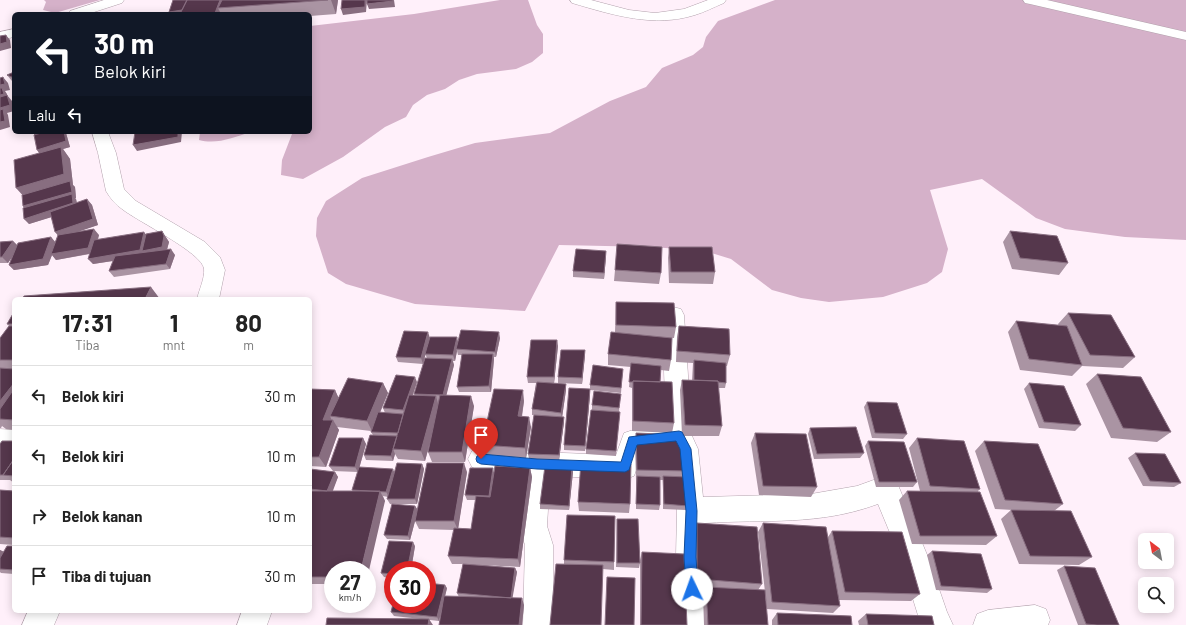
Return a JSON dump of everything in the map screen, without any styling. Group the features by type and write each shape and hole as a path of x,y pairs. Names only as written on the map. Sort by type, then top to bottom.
{"street":[{"path":"81,12 117,0"},
{"path":"577,0 638,16 649,17 679,15 719,0"},
{"path":"1030,0 1186,36"},
{"path":"0,36 12,33"},
{"path":"101,134 107,153 115,191 129,205 198,247 213,262 215,270 208,297"},
{"path":"673,315 679,436 685,449 692,511 690,557 694,625"},
{"path":"481,459 537,464 625,467 633,441 679,436"},
{"path":"0,440 12,441"},
{"path":"537,464 533,526 538,545 538,625"},
{"path":"692,511 710,509 786,509 841,502 870,495 879,491 888,494 914,557 934,621 938,625"},
{"path":"37,625 44,613"},
{"path":"252,625 256,613"},
{"path":"988,625 1035,620"}],"shaded area":[{"path":"44,0 100,0 58,12 43,10 46,2"},
{"path":"500,0 528,0 537,25 543,34 543,53 532,62 516,69 477,74 459,80 445,89 427,95 413,105 406,117 385,127 343,157 303,179 281,175 282,160 292,134 312,134 312,26 414,14"},
{"path":"775,0 1186,0 1186,240 1125,237 1065,229 1036,218 982,179 930,190 948,249 942,272 927,283 883,297 829,302 801,298 772,290 731,259 705,251 652,247 559,245 525,311 415,304 346,284 328,273 316,236 317,218 326,201 362,178 475,143 550,133 610,101 646,87 662,68 693,55 703,47 706,37 718,21"},
{"path":"200,134 244,134 212,142 199,140"}],"building":[{"path":"173,0 187,0 182,10 169,12"},
{"path":"187,0 220,0 215,12 181,12"},
{"path":"222,0 328,0 218,8"},
{"path":"342,0 365,0 365,7 341,9"},
{"path":"367,0 393,0 393,1 367,4"},
{"path":"6,35 7,42 0,44 0,36"},
{"path":"12,73 12,77 7,75"},
{"path":"3,77 5,84 0,85 0,78"},
{"path":"0,88 2,88 4,94 0,95"},
{"path":"7,95 10,105 0,108 0,97"},
{"path":"3,109 5,121 0,122 0,110"},
{"path":"64,134 66,141 37,150 34,135"},
{"path":"135,134 178,134 178,137 133,145"},
{"path":"61,147 64,174 16,188 14,160"},
{"path":"70,181 72,192 23,206 22,195"},
{"path":"72,194 73,203 24,219 23,208"},
{"path":"87,199 93,219 55,232 50,212"},
{"path":"94,229 88,248 51,254 58,235"},
{"path":"162,231 164,236 162,247 142,251 146,234"},
{"path":"1010,231 1057,236 1068,263 1020,258"},
{"path":"144,232 140,250 88,259 94,240"},
{"path":"51,237 43,259 9,265 18,243"},
{"path":"13,241 2,257 0,257 0,242"},
{"path":"617,244 662,247 661,273 615,270"},
{"path":"669,247 712,247 715,272 671,272"},
{"path":"171,249 166,264 109,271 115,256"},
{"path":"576,249 606,251 604,273 573,271"},
{"path":"151,287 146,297 23,297"},
{"path":"616,302 674,303 676,327 616,325"},
{"path":"1068,313 1111,315 1135,357 1090,355"},
{"path":"12,315 12,324 7,324"},
{"path":"1016,321 1067,326 1082,365 1029,359"},
{"path":"9,326 12,326 12,360 0,360 0,338"},
{"path":"679,326 729,329 730,355 677,351"},
{"path":"461,330 499,332 495,352 456,349"},
{"path":"404,331 428,332 421,358 396,357"},
{"path":"611,332 672,338 671,360 608,354"},
{"path":"430,337 457,337 453,355 425,354"},
{"path":"531,340 557,340 554,377 527,377"},
{"path":"561,350 585,350 582,378 558,377"},
{"path":"462,354 493,354 489,386 457,387"},
{"path":"425,358 452,359 443,395 414,394"},
{"path":"694,360 726,363 726,383 718,381 694,380"},
{"path":"631,363 661,366 660,382 629,382"},
{"path":"593,365 623,369 621,388 590,385"},
{"path":"0,368 12,369 12,386 0,401"},
{"path":"1097,374 1141,377 1171,432 1123,428"},
{"path":"396,375 415,377 403,410 383,408"},
{"path":"348,378 383,383 367,421 330,416"},
{"path":"682,380 718,381 722,426 685,425"},
{"path":"633,381 672,382 674,423 633,421"},
{"path":"537,382 566,384 561,413 532,409"},
{"path":"1029,383 1064,386 1081,425 1044,422"},
{"path":"569,388 590,389 585,446 564,445"},
{"path":"312,389 335,390 323,420 333,420 319,457 312,457"},
{"path":"494,389 523,390 518,416 529,417 525,448 482,445"},
{"path":"594,391 621,394 619,408 592,405"},
{"path":"12,392 12,420 0,419 0,409"},
{"path":"409,395 436,396 421,451 393,449"},
{"path":"440,395 471,396 462,452 428,452"},
{"path":"867,402 897,403 907,434 875,433"},
{"path":"591,410 620,412 616,451 586,449"},
{"path":"378,412 403,414 398,433 371,432"},
{"path":"534,415 564,417 559,455 528,454"},
{"path":"856,427 864,453 817,454 810,428"},
{"path":"636,433 683,435 686,471 637,470"},
{"path":"755,433 806,434 817,487 763,486"},
{"path":"370,435 397,436 391,456 364,455"},
{"path":"339,438 363,438 355,467 329,466"},
{"path":"917,438 964,441 980,489 930,486"},
{"path":"2,441 12,441 12,462 3,475 0,475 0,444"},
{"path":"868,441 904,442 917,482 879,482"},
{"path":"984,441 1038,444 1063,504 1005,500"},
{"path":"1135,453 1165,454 1181,483 1150,481"},
{"path":"12,462 12,476 3,475"},
{"path":"581,462 631,464 630,504 578,502"},
{"path":"397,463 422,464 415,499 387,499"},
{"path":"427,463 464,463 454,521 415,521"},
{"path":"495,466 530,468 518,559 448,556 454,528 471,529 476,496 490,497"},
{"path":"545,466 572,467 569,506 540,504"},
{"path":"359,467 393,469 386,492 352,490"},
{"path":"470,468 493,468 489,496 465,495"},
{"path":"312,469 335,472 327,491 312,489"},
{"path":"637,476 660,477 660,505 636,504"},
{"path":"663,476 687,477 688,506 664,504"},
{"path":"0,490 12,491 12,538 0,537"},
{"path":"312,491 380,491 363,561 324,561 324,577 312,577"},
{"path":"907,491 980,492 997,536 920,536"},
{"path":"392,504 415,506 408,536 384,535"},
{"path":"1011,510 1071,511 1092,557 1030,556"},
{"path":"567,515 615,516 614,562 564,560"},
{"path":"617,519 638,519 640,563 617,563"},
{"path":"697,523 757,527 762,584 697,579"},
{"path":"763,523 826,527 840,606 772,602"},
{"path":"832,531 902,532 920,594 845,592"},
{"path":"389,541 413,542 409,561 384,561"},
{"path":"7,546 12,546 12,570 0,569 0,558"},
{"path":"932,551 981,554 992,589 941,586"},
{"path":"642,552 684,554 687,625 641,625"},
{"path":"384,561 384,573 381,573"},
{"path":"463,564 515,568 511,598 457,593"},
{"path":"556,564 603,565 601,625 550,625"},
{"path":"1064,566 1095,568 1119,625 1086,624"},
{"path":"607,577 635,578 634,625 605,625"},
{"path":"436,584 445,585 437,617 400,613 436,613"},
{"path":"706,587 765,590 768,625 708,625"},
{"path":"444,596 522,598 519,625 439,625"},
{"path":"777,613 851,616 852,625 778,625"},
{"path":"866,614 932,616 934,625 868,625"},
{"path":"327,618 429,619 428,625 326,625"}],"route":[{"path":"481,459 537,464 625,467 633,441 679,436 685,449 692,511 690,557 692,589"}]}
